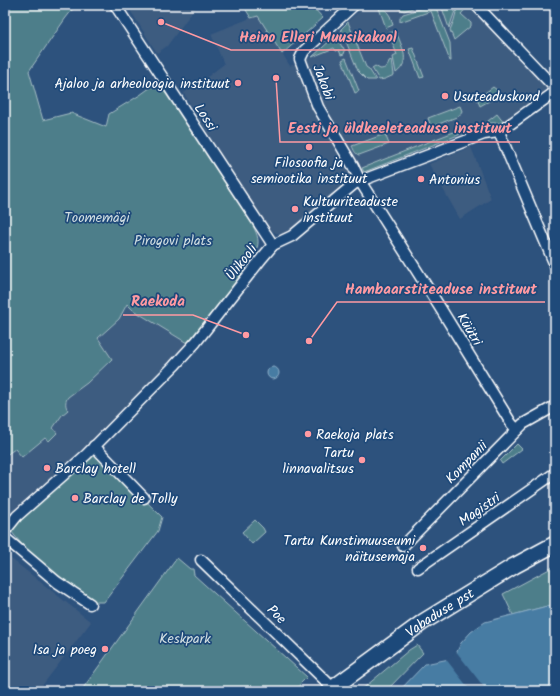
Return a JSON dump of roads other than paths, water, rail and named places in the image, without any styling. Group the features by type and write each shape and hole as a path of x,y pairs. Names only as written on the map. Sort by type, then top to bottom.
{"main road":[{"name":"Vabaduse pst","path":"331,689 422,622 514,566 555,544"}],"street":[{"name":"Lossi","path":"115,5 273,245"},
{"name":"Jakobi","path":"354,5 304,51 300,59 318,107 353,166 360,182"},
{"path":"476,5 555,88"},
{"name":"Ülikooli","path":"5,530 17,516 94,446 174,366 196,342 273,245 292,236 354,184 484,134 499,132 555,92"},
{"path":"499,132 555,265"},
{"name":"Küütri","path":"360,182 440,306 511,423 517,430"},
{"name":"Kompanii","path":"403,546 523,424 555,406"},
{"path":"94,446 144,498"},
{"name":"Magistri","path":"418,568 555,473"},
{"path":"5,538 57,582 90,604"},
{"name":"Poe","path":"202,560 331,689"}],"place":[{"name":"Heino Elleri Muusikakool","path":"161,22"},
{"name":"Eesti ja üldkeeleteaduse instituut","path":"276,78"},
{"name":"Ajaloo ja arheoloogia instituut","path":"238,83"},
{"name":"Usuteaduskond","path":"445,96"},
{"name":"Filosoofia ja semiootika instituut","path":"309,147"},
{"name":"Antonius","path":"421,179"},
{"name":"Kultuuriteaduste instituut","path":"295,209"},
{"name":"Raekoda","path":"246,335"},
{"name":"Hambaarstiteaduse instituut","path":"309,341"},
{"name":"Raekoja plats","path":"308,434"},
{"name":"Tartu linnavalitsus","path":"362,460"},
{"name":"Barclay hotell","path":"47,468"},
{"name":"Barclay de Tolly","path":"75,498"},
{"name":"Tartu Kunstimuuseumi näitusemaja","path":"423,548"},
{"name":"Isa ja poeg","path":"105,649"}],"park label":[{"name":"Toomemägi","path":"97,217"},
{"name":"Pirogovi plats","path":"173,240"},
{"name":"Keskpark","path":"185,638"}]}
